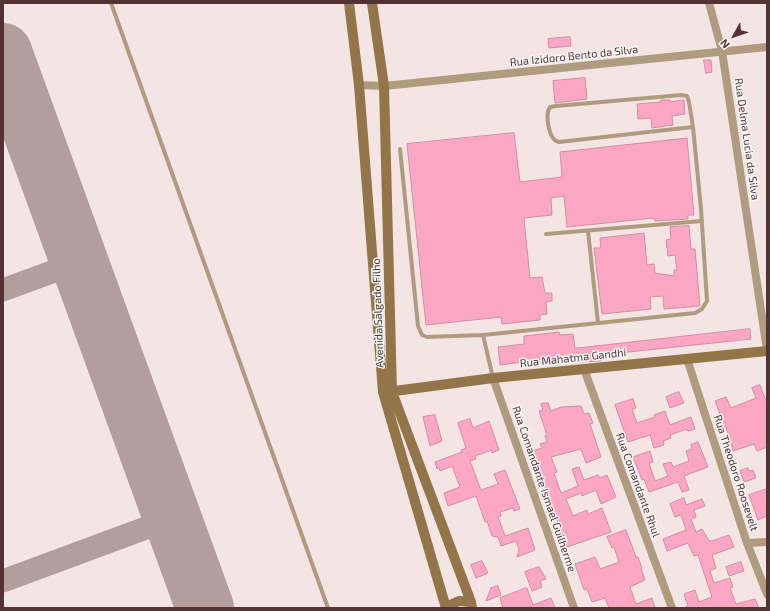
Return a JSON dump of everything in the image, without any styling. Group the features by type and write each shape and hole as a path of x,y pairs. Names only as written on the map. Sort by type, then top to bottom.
{"street":[{"path":"349,3 359,85 387,392"},
{"name":"Avenida Salgado Filho","path":"372,3 384,86 387,392 446,607"},
{"name":"Rua Delma Lucia da Silva","path":"709,3 722,51 767,351"},
{"name":"Rua Izidoro Bento da Silva","path":"359,85 384,86 767,47"},
{"name":"Rua Mahatma Gandhi","path":"387,392 493,378 767,351"},
{"name":"Rua Theodoro Roosevelt","path":"687,359 748,543 767,594"},
{"name":"Rua Comandante Rhul","path":"584,369 672,608"},
{"name":"Rua Comandante Ismael Guilherme","path":"493,378 574,608"},
{"name":"Avenida Salgado Filho","path":"387,392 472,605"},
{"path":"748,543 767,542"},
{"path":"446,607 459,601 472,605"}],"lane":[{"path":"111,3 328,608"},
{"path":"400,149 418,326 422,335 427,337 483,335 695,313 702,309 707,301 702,221 693,127 687,96 681,95 556,106 550,107 548,112 550,136 554,141 559,142 693,127"},
{"path":"546,234 702,221"},
{"path":"588,231 598,322"},
{"path":"483,335 493,378"}],"building":[{"path":"570,37 571,46 549,48 548,39"},
{"path":"704,60 711,60 712,72 706,73"},
{"path":"585,78 587,99 555,103 553,81"},
{"path":"661,100 670,100 670,102 684,100 685,114 672,116 673,125 652,128 651,118 638,119 637,104 661,102"},
{"path":"514,133 520,182 562,177 560,152 687,138 694,215 688,215 688,219 655,221 654,218 567,227 564,196 551,198 552,215 524,218 530,278 542,277 545,293 552,293 552,301 546,302 547,314 540,315 540,320 502,324 501,317 426,325 407,144"},
{"path":"689,226 691,249 695,249 700,306 664,309 663,296 650,297 651,309 602,314 594,248 601,248 600,238 644,233 647,265 654,264 655,273 674,276 674,270 677,270 675,255 668,256 666,240 671,239 670,227"},
{"path":"750,329 751,339 600,355 601,361 577,362 576,355 500,365 498,347 524,344 524,336 559,332 560,335 573,334 575,348"},
{"path":"760,385 767,403 767,447 757,451 754,444 733,451 726,427 719,428 715,416 720,414 715,401 726,397 731,408 756,398 752,388"},
{"path":"679,392 684,403 670,408 666,397"},
{"path":"633,399 636,408 632,409 637,423 655,417 654,415 665,411 670,425 691,417 695,429 688,431 687,429 670,435 671,438 663,441 664,445 654,448 650,435 628,442 615,405"},
{"path":"548,403 551,411 561,407 581,406 584,414 589,413 593,423 590,424 601,457 586,463 581,449 551,457 557,472 554,473 561,493 578,486 572,469 579,467 584,480 598,475 600,478 607,475 616,497 601,504 596,490 582,496 581,493 566,499 573,516 587,510 588,514 602,508 611,532 567,547 532,451 542,448 540,444 547,442 545,436 547,435 539,411 543,410 541,404"},
{"path":"435,415 442,441 430,446 423,417"},
{"path":"470,419 473,428 489,421 499,450 492,453 492,450 475,456 476,459 470,461 481,490 498,484 494,474 505,470 520,509 514,511 513,508 500,512 501,516 498,517 505,536 528,528 535,550 517,557 519,550 516,541 501,546 498,537 492,536 487,521 485,522 476,496 448,506 444,493 460,487 452,466 440,471 439,468 437,469 435,462 462,452 461,450 466,448 458,423"},
{"path":"698,442 708,467 684,476 689,490 682,492 678,482 649,492 644,479 642,480 633,457 650,451 653,462 649,463 655,481 668,476 663,464 671,462 673,467 689,461 686,451 692,449 691,445"},
{"path":"748,468 749,471 753,470 756,478 744,482 740,471"},
{"path":"767,489 767,516 758,520 749,495"},
{"path":"684,498 686,505 702,499 705,506 694,510 696,517 691,519 696,532 702,529 709,541 729,535 734,547 712,555 716,568 710,571 714,583 730,578 733,587 730,588 736,604 755,599 759,608 684,608 688,606 684,594 695,590 699,602 712,597 698,555 694,556 688,543 667,551 663,539 686,530 681,515 675,517 670,504"},
{"path":"626,530 636,557 638,557 645,580 630,587 636,604 652,598 655,608 609,608 605,598 592,602 587,589 584,590 575,564 595,557 600,569 619,562 614,547 612,548 607,537"},
{"path":"482,561 488,573 476,578 471,565"},
{"path":"741,562 744,571 729,576 726,567"},
{"path":"539,567 546,579 540,581 542,587 532,591 525,572"},
{"path":"498,586 501,595 486,601 491,588"},
{"path":"527,588 533,605 551,598 555,608 503,608 500,598"}],"taxiway":[{"path":"3,290 79,262"},
{"path":"3,581 173,518"}],"runway":[{"path":"3,52 205,608"}]}
